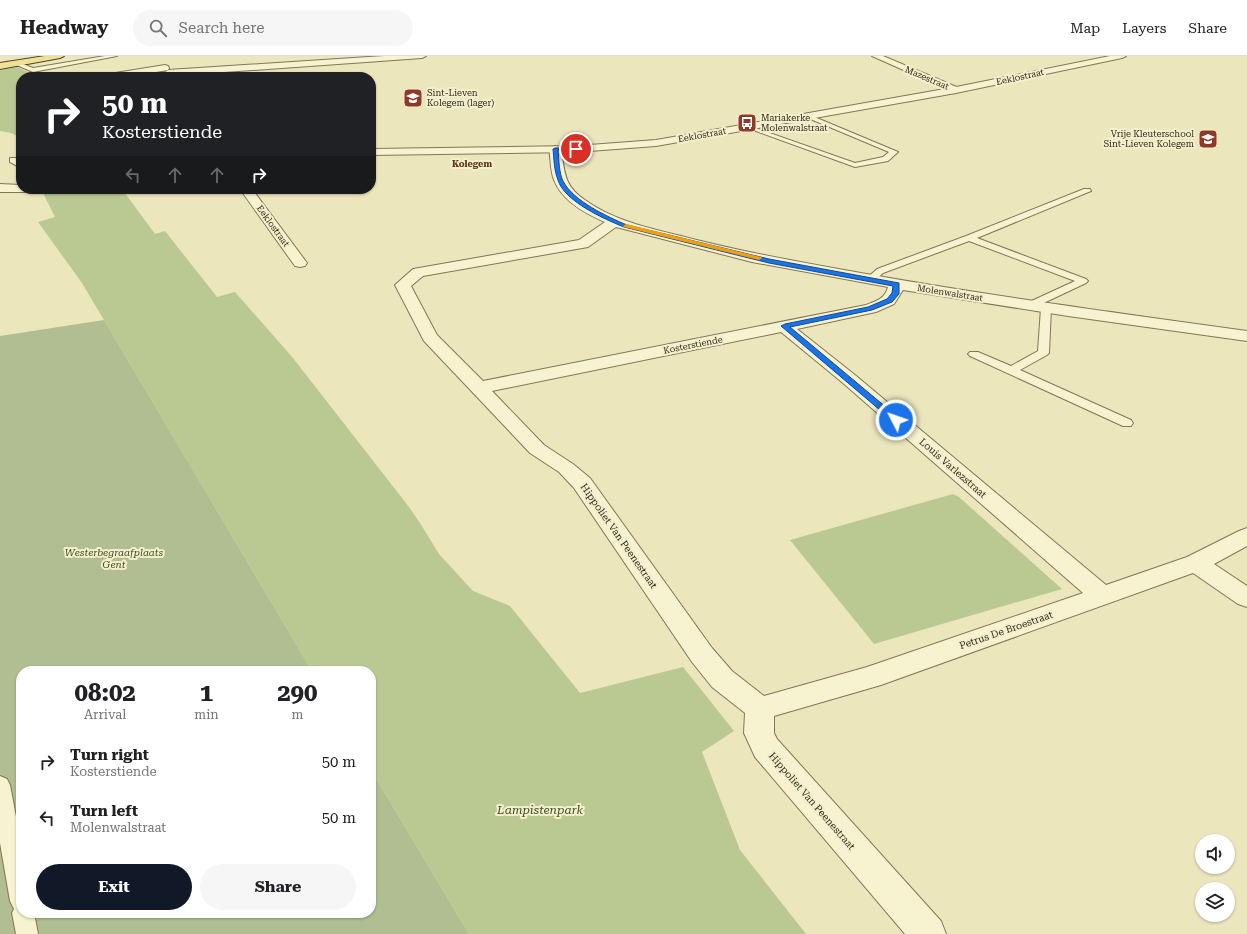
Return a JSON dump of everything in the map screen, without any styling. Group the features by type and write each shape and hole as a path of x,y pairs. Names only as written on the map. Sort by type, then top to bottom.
{"main road":[{"path":"0,66 60,56"}],"street":[{"path":"150,72 422,56"},
{"name":"Mazestraat","path":"876,56 956,90"},
{"name":"Eeklostraat","path":"376,152 555,149 656,143 956,90 1122,56"},
{"name":"Molenwalstraat","path":"555,149 560,180 568,192 603,217 626,226 769,261 897,284 1028,306 1247,336"},
{"path":"0,188 16,188"},
{"name":"Eeklostraat","path":"250,194 300,263"},
{"name":"Hippoliet Van Peenestraat","path":"615,222 583,244 418,272 403,285 430,337 537,449 566,468 582,483 702,655 722,679 760,708 759,733 766,748 928,934"},
{"name":"Kosterstiende","path":"478,388 870,309 890,300 896,294 897,284"},
{"name":"Louis Varlezstraat","path":"785,326 1102,596"},
{"name":"Petrus De Broestraat","path":"760,708 871,677 1102,596 1196,562 1247,536"},
{"path":"1196,562 1247,598"}],"lane":[{"path":"15,63 33,70 114,56"},
{"path":"748,127 855,165 885,159 894,152 810,117"},
{"path":"871,279 880,271 969,238 1087,191"},
{"path":"969,238 1083,281 1028,306"},
{"path":"1011,370 1043,353 1046,308"},
{"path":"974,354 1127,423"},
{"path":"0,785 16,873"},
{"path":"24,918 27,934"}],"green space":[{"path":"17,67 28,72 16,72 16,136 0,131 0,70"},
{"name":"Lampistenpark","path":"44,194 126,194 155,234 165,231 217,297 235,292 293,358 409,507 439,554 473,591 510,606 580,693 683,667 734,731 702,752 740,850 806,934 469,934 376,778 376,666 309,666 82,283 38,222 55,217"},
{"name":"Westerbegraafplaats Gent","path":"104,320 309,666 16,666 16,918 376,918 376,778 469,934 0,934 0,336"},
{"path":"953,494 959,497 1062,589 874,644 790,540"}],"slow traffic":[{"path":"626,226 759,258"}],"place":[{"name":"Sint-Lieven Kolegem (lager)","path":"413,98"},
{"name":"Mariakerke Molenwalstraat","path":"747,123"},
{"name":"Vrije Kleuterschool Sint-Lieven Kolegem","path":"1208,139"}],"district":[{"name":"Kolegem","path":"472,164"}],"route":[{"path":"576,149 555,149 560,180 568,192 603,217 626,226 769,261 897,284 896,294 890,300 870,309 785,326 896,420"}]}
